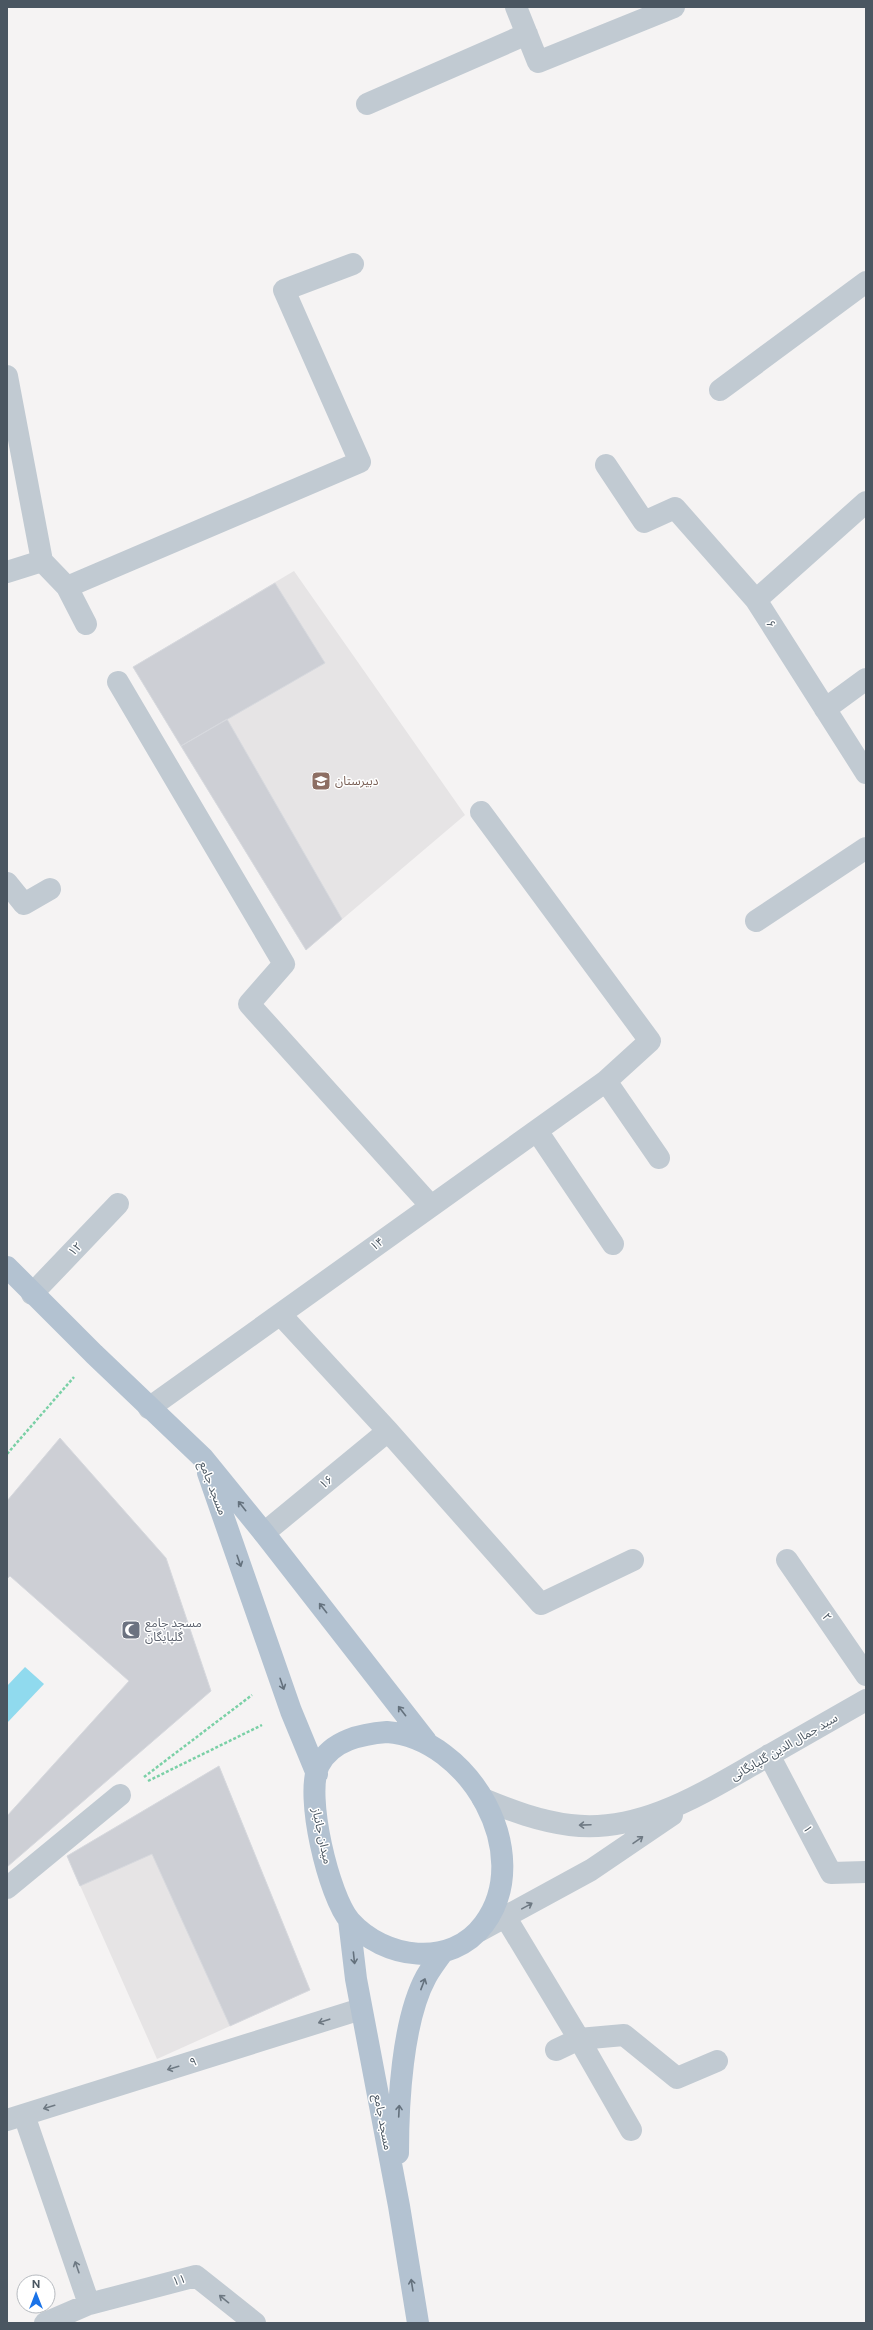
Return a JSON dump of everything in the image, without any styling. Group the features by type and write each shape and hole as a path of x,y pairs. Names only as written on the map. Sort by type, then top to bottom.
{"main road":[{"name":"مسجد جامع","path":"7,1267 32,1294 149,1408 203,1458 291,1711 317,1774"},
{"path":"203,1458 264,1533 426,1742"},
{"name":"میدان جانباز","path":"393,1732 404,1733 426,1742 443,1754 467,1776 483,1799 500,1847 501,1879 498,1898 490,1916 479,1931 462,1945 443,1952 417,1954 382,1946 364,1934 349,1920 335,1890 319,1834 314,1800 314,1783 319,1765 329,1753 341,1743 356,1736 393,1732"},
{"name":"مسجد جامع","path":"349,1920 361,2009 399,2206 418,2323"},
{"path":"399,2206 398,2125 402,2072 414,2009 425,1978 443,1952"}],"street":[{"path":"516,7 538,62 674,7"},
{"path":"367,104 527,34"},
{"path":"67,587 360,462 284,290 353,264"},
{"path":"720,390 866,282"},
{"path":"7,376 42,561 67,587 86,624"},
{"name":"۶","path":"606,465 644,522 676,508 756,600 866,773"},
{"path":"756,600 866,502"},
{"path":"7,572 42,561"},
{"path":"825,709 866,679"},
{"path":"118,682 284,964 249,1004 430,1206"},
{"name":"۱۴","path":"149,1408 606,1081 650,1041 481,812"},
{"path":"756,921 866,848"},
{"path":"7,883 24,904 50,889"},
{"path":"606,1081 659,1158"},
{"path":"537,1131 613,1244"},
{"name":"۱۲","path":"32,1294 118,1204"},
{"path":"280,1314 388,1431 541,1604 633,1560"},
{"name":"۱۶","path":"264,1533 388,1431"},
{"name":"۲","path":"787,1560 866,1675"},
{"name":"سید جمال الدین گلپایگانی","path":"702,1793 866,1700"},
{"name":"۱","path":"770,1755 831,1873 865,1874"},
{"path":"483,1799 526,1816 571,1826 616,1824 639,1819 661,1813 702,1793"},
{"path":"479,1931 506,1918 591,1870 636,1841 702,1793"},
{"path":"7,1888 120,1795"},
{"path":"506,1918 579,2039 631,2130"},
{"name":"۹","path":"15,2118 361,2009"},
{"path":"556,2050 579,2039 624,2035 677,2078 717,2061"},
{"path":"15,2118 89,2304 45,2323"},
{"name":"۱۱","path":"89,2304 196,2276 254,2323"}],"path":[{"path":"7,1454 94,1354"},
{"path":"120,1795 279,1674"},
{"path":"120,1795 291,1711"}],"shaded area":[{"name":"دبیرستان","path":"294,571 465,815 306,950 133,667"},
{"path":"219,1766 310,1990 157,2059 67,1856"}],"water":[{"path":"25,1667 44,1684 7,1723 7,1686"}],"building":[{"path":"275,583 325,663 181,746 133,667"},
{"path":"227,719 342,919 306,950 181,746"},
{"name":"مسجد جامع گلپایگان","path":"60,1438 166,1558 211,1691 7,1867 7,1816 129,1681 10,1576 7,1579 7,1501"},
{"path":"219,1766 310,1990 230,2026 152,1854 80,1886 67,1856"}],"place":[{"name":"دبیرستان","path":"321,781"},
{"name":"مسجد جامع گلپایگان","path":"131,1630"}]}
